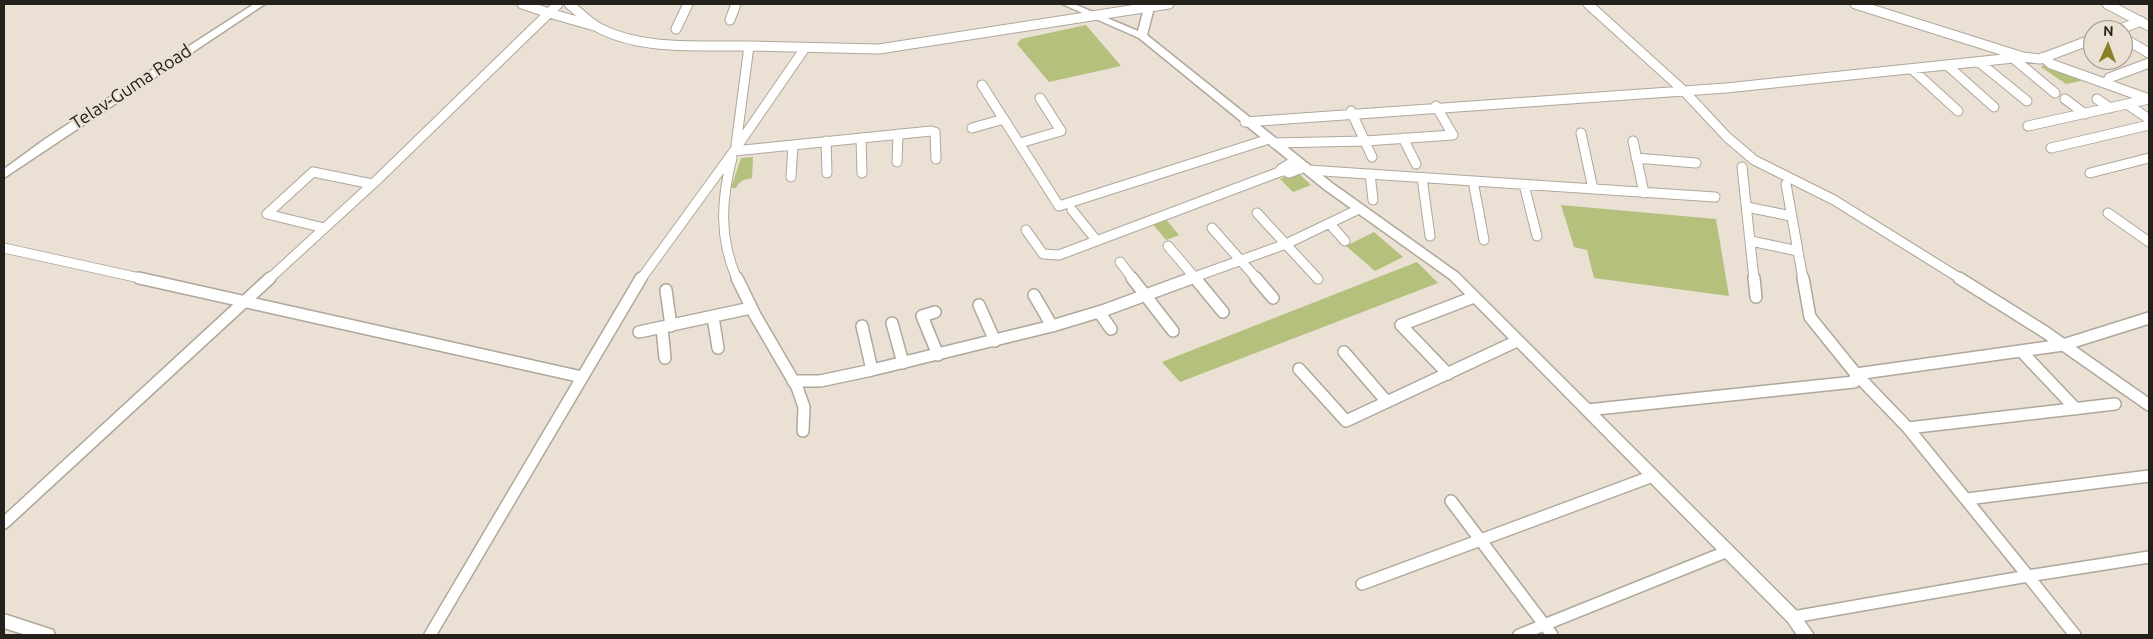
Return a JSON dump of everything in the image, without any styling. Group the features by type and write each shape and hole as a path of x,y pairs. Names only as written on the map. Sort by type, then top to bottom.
{"street":[{"name":"Telav-Guma Road","path":"4,174 49,141 260,4"},
{"path":"522,4 614,33 649,41 805,48 879,49 1096,16 1150,5 1169,4"},
{"path":"4,523 372,184 558,4"},
{"path":"569,4 598,27"},
{"path":"676,29 688,4"},
{"path":"730,20 736,4"},
{"path":"1067,4 1142,36 1245,122 1359,208 1454,276 1793,617 1805,635"},
{"path":"1588,4 1684,91 1728,137 1754,160 1834,200 2063,345 2106,373 2149,405"},
{"path":"1855,4 2023,57"},
{"path":"2107,4 2146,23"},
{"path":"1142,36 1150,5"},
{"path":"2133,26 2146,23"},
{"path":"1245,122 1436,106 1684,91 1913,70 2013,58 2043,57 2083,43"},
{"path":"2133,44 2149,53"},
{"path":"748,46 740,125 734,151 724,179 722,207 726,254 751,308 793,381 803,404 803,431"},
{"path":"430,635 648,267 734,151 805,48"},
{"path":"2043,57 2051,64 2149,99"},
{"path":"2013,58 2055,93"},
{"path":"1979,62 2027,101"},
{"path":"2109,78 2149,63"},
{"path":"1948,66 1994,107"},
{"path":"1913,70 1958,110"},
{"path":"982,85 1059,206 1272,141 1365,141 1453,135 1436,106"},
{"path":"1020,143 1061,131 1040,98"},
{"path":"2097,98 2110,108"},
{"path":"2065,99 2085,114"},
{"path":"2028,126 2149,99"},
{"path":"2128,104 2149,119"},
{"path":"1352,112 1372,157"},
{"path":"972,128 1004,119"},
{"path":"2051,148 2149,126"},
{"path":"734,151 933,131 936,160"},
{"path":"897,162 898,134"},
{"path":"1581,134 1593,189"},
{"path":"861,138 862,173"},
{"path":"1403,138 1416,164"},
{"path":"826,141 827,173"},
{"path":"1633,141 1644,193"},
{"path":"791,177 793,145"},
{"path":"1636,158 1696,163"},
{"path":"2090,173 2149,158"},
{"path":"1026,230 1043,254 1050,256 1059,255 1282,171 1281,167 1303,166 1422,178 1715,197"},
{"path":"1742,168 1756,297"},
{"path":"324,228 267,214 313,172 372,184"},
{"path":"1370,174 1373,200"},
{"path":"1422,178 1430,236"},
{"path":"1473,181 1484,240"},
{"path":"1524,184 1537,236"},
{"path":"1786,184 1810,317 1856,374 1908,428 2075,635"},
{"path":"1747,207 1791,216"},
{"path":"793,381 820,381 872,370 995,341 1099,312 1286,244 1330,224 1359,208"},
{"path":"1072,210 1097,241"},
{"path":"1257,212 1318,279"},
{"path":"2108,213 2149,242"},
{"path":"1330,224 1345,242"},
{"path":"1212,228 1273,298"},
{"path":"1751,241 1798,251"},
{"path":"1168,246 1223,312"},
{"path":"4,248 243,303 582,377"},
{"path":"1120,262 1173,331"},
{"path":"665,358 667,327 666,290"},
{"path":"1034,295 1052,326"},
{"path":"1448,374 1401,325 1474,297"},
{"path":"979,305 995,341"},
{"path":"639,332 751,308"},
{"path":"935,312 922,316 938,355"},
{"path":"1099,312 1111,329"},
{"path":"713,317 718,348"},
{"path":"1856,374 2063,345 2149,318"},
{"path":"892,323 903,363"},
{"path":"862,326 872,370"},
{"path":"1299,369 1346,421 1517,341"},
{"path":"2021,351 2076,409"},
{"path":"1344,352 1387,402"},
{"path":"1587,410 1837,386 1854,382 1856,374"},
{"path":"1908,428 2115,404"},
{"path":"1362,584 1653,476"},
{"path":"1967,499 2149,476"},
{"path":"1451,501 1548,630"},
{"path":"1518,635 1548,630 1728,551"},
{"path":"1793,617 2149,557"},
{"path":"4,621 47,635"}],"green space":[{"path":"1086,25 1121,66 1049,82 1017,44 1021,39"},
{"path":"2045,64 2070,73 2081,81 2066,84 2041,67"},
{"path":"753,157 752,178 742,181 736,188 731,188 741,158"},
{"path":"1297,172 1311,185 1293,192 1280,179"},
{"path":"1561,205 1716,219 1729,296 1594,278 1587,250 1574,247"},
{"path":"1165,218 1179,235 1166,240 1151,222"},
{"path":"1374,232 1403,257 1375,271 1346,246"},
{"path":"1417,262 1438,283 1180,382 1162,362"}]}
